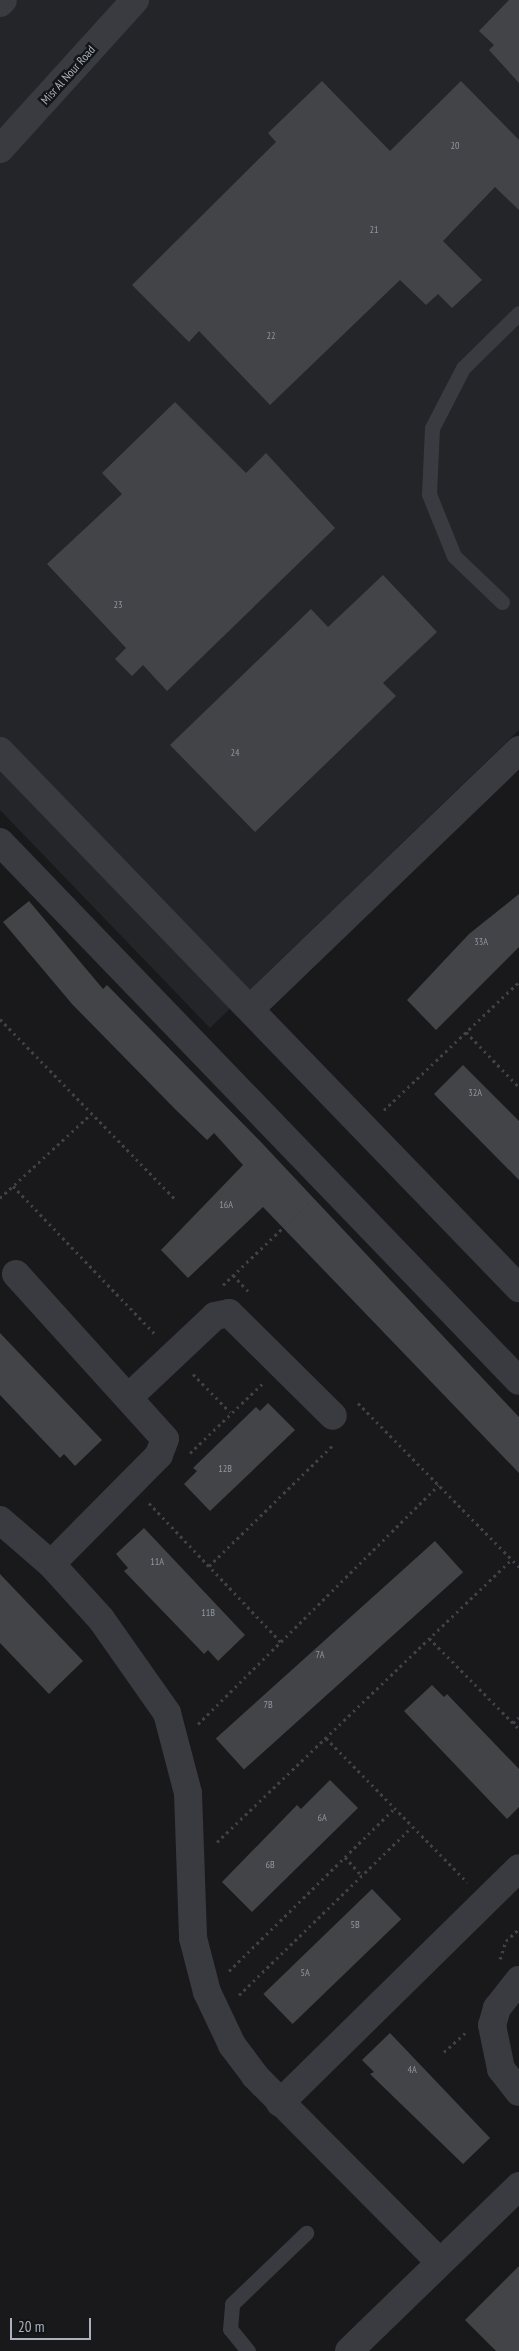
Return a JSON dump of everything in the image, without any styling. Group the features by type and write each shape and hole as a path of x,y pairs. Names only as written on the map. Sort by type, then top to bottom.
{"street":[{"path":"0,4 3,0"},
{"name":"Misr Al Nour Road","path":"0,149 135,0"},
{"path":"251,1008 519,750"},
{"path":"0,751 251,1008 519,1288"},
{"path":"0,842 328,1185 519,1381"},
{"path":"16,1274 163,1433 163,1451 51,1564"},
{"path":"129,1397 215,1316 229,1313 336,1428"},
{"path":"0,1520 51,1564 146,1677 178,1744 188,1793 193,1938 212,2004 232,2045 280,2103 440,2262"},
{"path":"280,2103 519,1868"},
{"path":"519,1980 497,2008 492,2025 501,2069 519,2092"},
{"path":"349,2351 519,2186"}],"lane":[{"path":"502,602 454,556 429,494 432,428 463,368 519,313"},
{"path":"248,2351 230,2329 232,2304 306,2233"}],"path":[{"path":"365,1128 519,982"},
{"path":"0,1019 175,1199"},
{"path":"466,1032 519,1087"},
{"path":"0,1198 92,1113"},
{"path":"219,1289 328,1185"},
{"path":"13,1186 230,1412"},
{"path":"233,1276 253,1296"},
{"path":"184,1459 257,1385 270,1380"},
{"path":"354,1398 519,1566"},
{"path":"360,1418 367,1412"},
{"path":"209,1566 336,1428"},
{"path":"178,1744 439,1485"},
{"path":"139,1506 146,1499 281,1642"},
{"path":"190,1869 512,1559"},
{"path":"429,1638 519,1729"},
{"path":"513,1723 519,1717"},
{"path":"326,1738 485,1902"},
{"path":"212,2004 345,1858 395,1808"},
{"path":"212,2004 362,1875 412,1826"},
{"path":"345,1858 362,1875"},
{"path":"444,2052 470,2028"}],"shaded area":[{"path":"9,0 519,0 519,730 210,1028 0,810 0,11"}],"building":[{"path":"509,0 519,0 519,83 489,50 494,45 479,31"},
{"path":"322,81 390,151 461,81 519,140 519,210 495,187 443,241 482,280 452,308 438,294 426,305 400,280 270,405 199,331 189,342 132,285 276,142 268,133"},
{"path":"175,402 246,473 266,453 335,528 167,691 143,665 132,676 115,659 126,648 47,564 122,494 102,473"},
{"path":"383,575 437,632 383,683 396,696 255,832 170,745 311,609 328,627"},
{"path":"519,894 519,947 436,1030 407,1000 469,934"},
{"path":"29,901 103,989 107,985 259,1140 519,1417 519,1473 263,1207 188,1278 161,1250 243,1165 214,1133 207,1140 176,1110 72,1004 3,922"},
{"path":"463,1065 519,1121 519,1180 434,1094"},
{"path":"0,1333 102,1440 75,1466 64,1454 60,1458 0,1395"},
{"path":"268,1403 295,1430 210,1511 184,1484 197,1471 193,1468 256,1407 260,1411"},
{"path":"144,1528 245,1635 218,1661 208,1650 204,1654 124,1571 128,1568 116,1554"},
{"path":"435,1541 463,1572 244,1770 216,1738"},
{"path":"0,1574 83,1661 49,1694 0,1643"},
{"path":"432,1685 444,1697 447,1694 519,1769 519,1807 507,1819 404,1711"},
{"path":"330,1780 358,1808 252,1912 222,1882 297,1805 301,1809"},
{"path":"372,1889 401,1919 293,2024 263,1994"},
{"path":"390,2033 490,2138 463,2164 370,2074 374,2072 362,2060"},
{"path":"519,2266 519,2351 496,2351 465,2320"}]}
